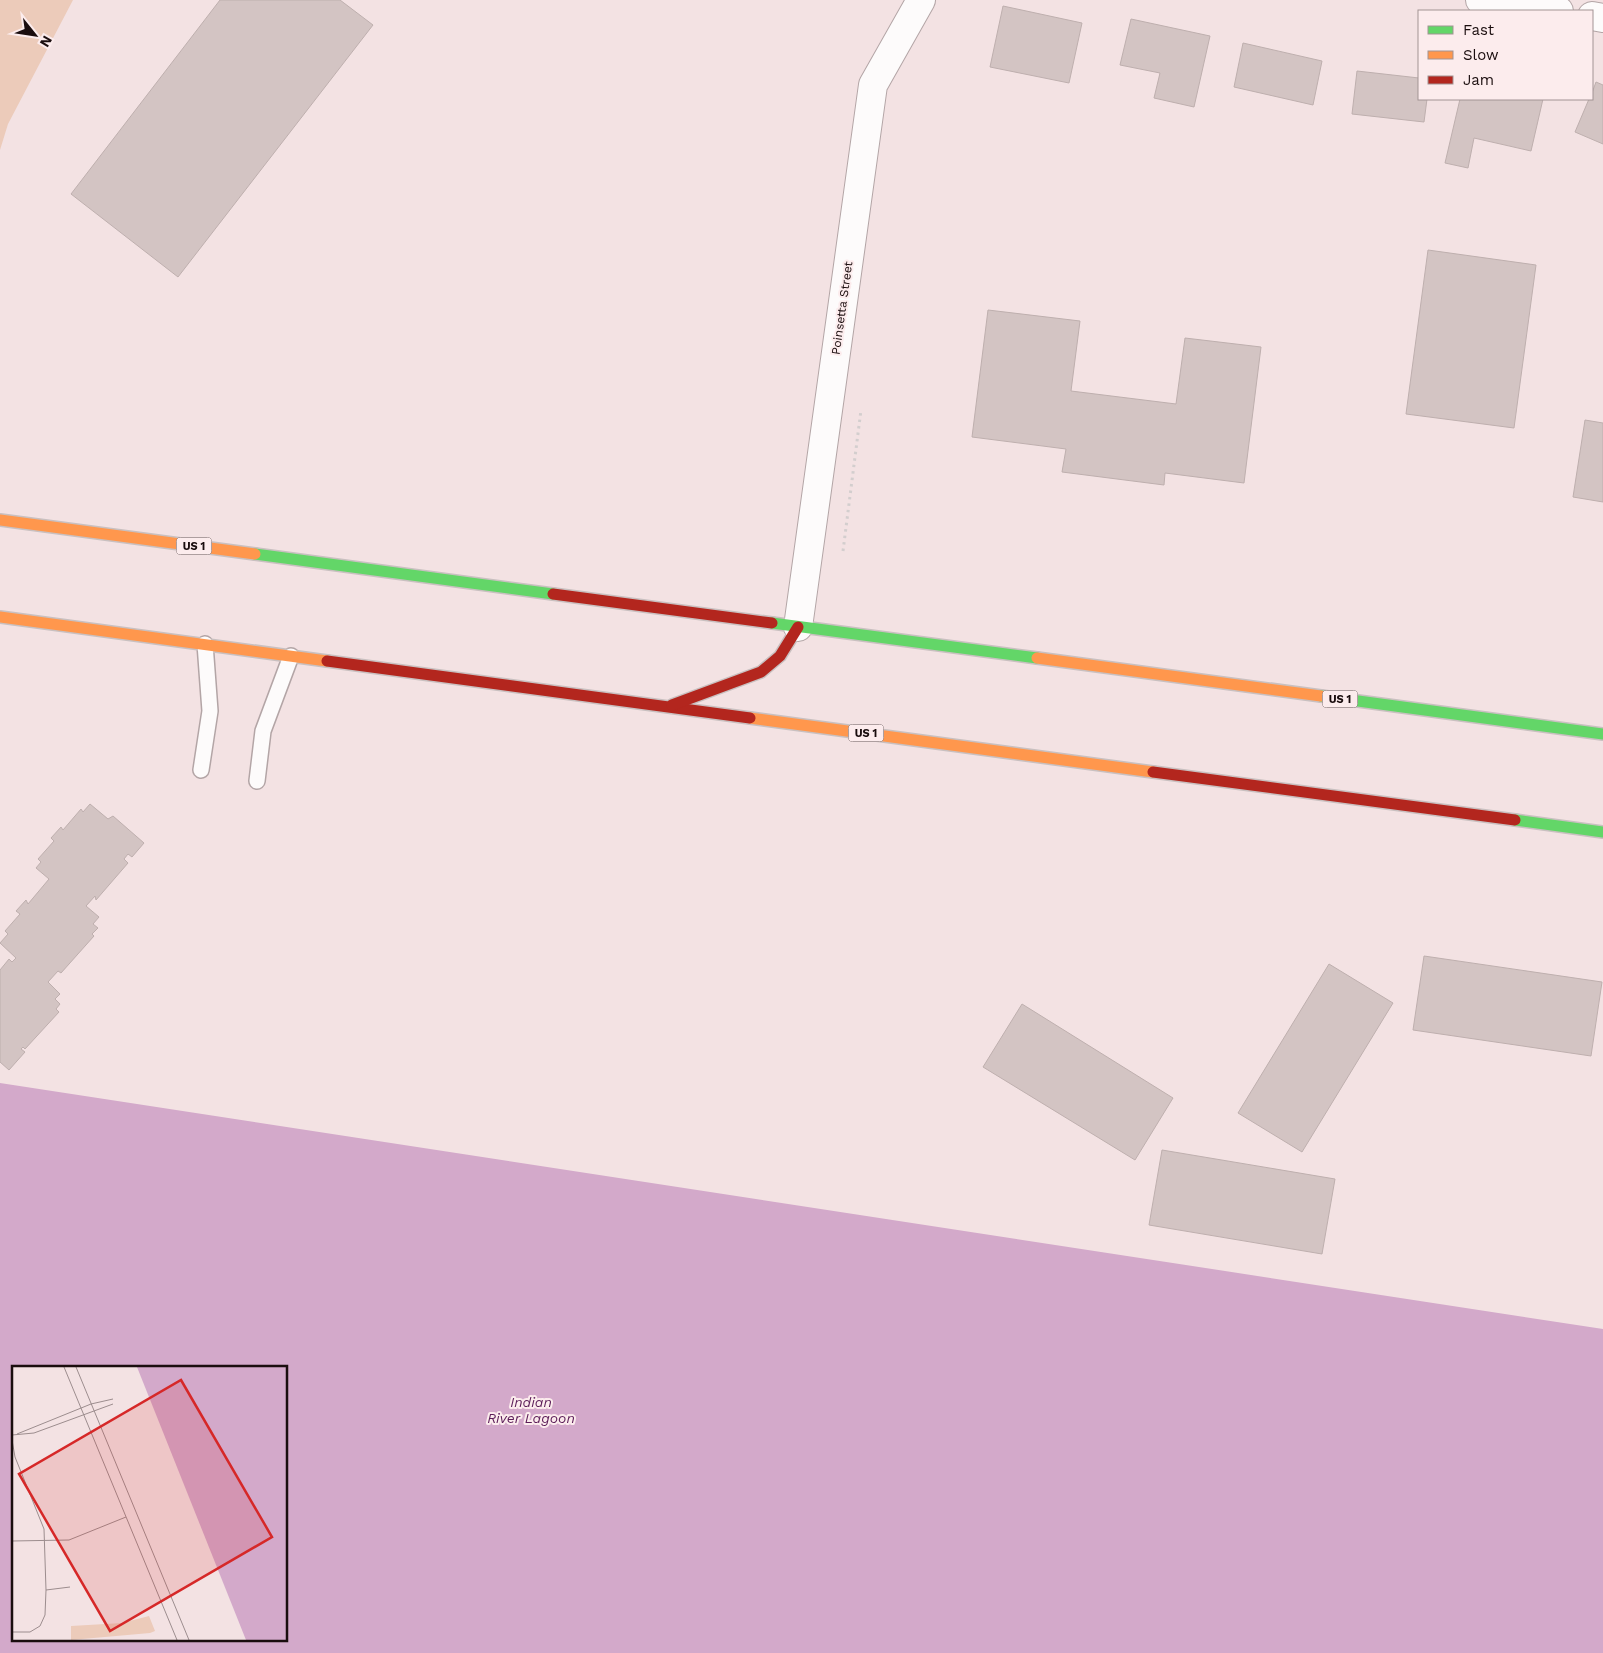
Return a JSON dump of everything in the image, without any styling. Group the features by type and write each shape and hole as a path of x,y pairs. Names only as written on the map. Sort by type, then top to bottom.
{"main road":[{"name":"US 1","path":"0,520 1603,734"},
{"name":"US 1","path":"0,617 1603,832"},
{"path":"668,706 761,672 780,656 798,627"}],"street":[{"name":"Poinsetta Street","path":"798,627 873,85 921,0"},
{"path":"1480,0 1516,2 1553,10"}],"lane":[{"path":"201,770 210,711 205,644"},
{"path":"257,781 263,731 291,656"}],"shaded area":[{"path":"0,0 73,0 8,124 0,150"}],"water":[{"name":"Indian River Lagoon","path":"0,1083 1603,1329 1603,1653 0,1653"}],"building":[{"path":"220,0 340,0 373,25 178,277 71,194"},
{"path":"1003,6 1082,23 1069,83 990,67"},
{"path":"1131,19 1210,36 1194,107 1154,98 1160,73 1120,65"},
{"path":"1243,43 1322,61 1313,105 1234,87"},
{"path":"1357,71 1418,78 1418,100 1427,100 1424,122 1352,114"},
{"path":"1596,82 1603,85 1603,144 1575,132 1589,100 1593,100 1593,90"},
{"path":"1460,100 1543,100 1531,151 1474,138 1468,168 1445,163"},
{"path":"1428,250 1536,265 1514,428 1406,414"},
{"path":"988,310 1080,321 1071,391 1176,404 1185,338 1261,347 1244,483 1165,473 1164,485 1062,472 1066,449 972,437"},
{"path":"1585,420 1603,423 1603,502 1573,497"},
{"path":"90,804 108,819 113,816 144,843 132,857 128,854 124,859 128,863 96,900 95,896 86,906 99,917 93,924 98,928 92,934 94,936 61,973 58,971 48,982 60,994 55,999 60,1004 56,1009 59,1012 25,1049 23,1047 21,1049 25,1052 9,1070 0,1062 0,970 9,959 12,962 16,958 0,943 8,934 5,931 20,914 16,911 26,900 28,904 49,879 36,868 41,862 38,859 54,841 51,838 61,827 63,830 81,809 83,812"},
{"path":"1424,956 1602,982 1591,1056 1413,1030"},
{"path":"1329,964 1393,1003 1302,1152 1238,1113"},
{"path":"1022,1004 1173,1098 1135,1160 983,1067"},
{"path":"1162,1150 1335,1179 1322,1254 1149,1225"}],"traffic: fast":[{"path":"255,554 553,594"},
{"path":"772,623 1037,658"},
{"path":"1321,696 1603,734"},
{"path":"1515,820 1603,832"}],"traffic: slow":[{"path":"0,520 255,554"},
{"path":"0,617 327,661"},
{"path":"1037,658 1321,696"},
{"path":"750,718 1153,772"}],"traffic: jam":[{"path":"553,594 772,623"},
{"path":"672,705 761,672 780,656 798,627"},
{"path":"327,661 750,718"},
{"path":"1153,772 1515,820"}]}
